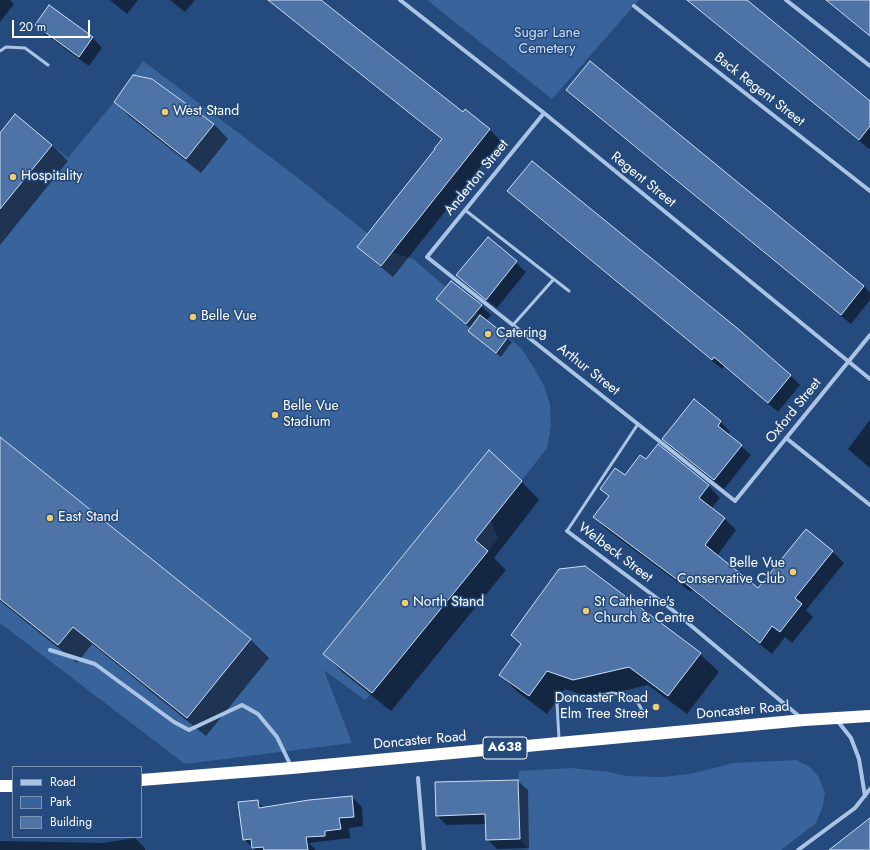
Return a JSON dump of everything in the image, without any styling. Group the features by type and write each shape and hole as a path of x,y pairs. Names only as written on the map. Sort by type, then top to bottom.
{"highway":[{"name":"Doncaster Road","path":"142,780 292,768 804,720 870,716"},
{"path":"0,786 12,786"}],"street":[{"name":"Regent Street","path":"400,0 544,113 870,379"},
{"path":"786,0 870,66"},
{"name":"Back Regent Street","path":"634,6 870,191"},
{"name":"Anderton Street","path":"427,256 544,113"},
{"name":"Arthur Street","path":"427,256 735,501"},
{"name":"Oxford Street","path":"735,501 870,335"},
{"path":"786,438 870,505"},
{"name":"Welbeck Street","path":"567,530 670,608 804,720"},
{"path":"50,650 95,664 174,722 189,730 242,705 258,714 278,737 292,768"},
{"path":"836,718 851,738 859,760 865,796"},
{"path":"418,778 424,850"},
{"path":"798,850 855,808 870,789"}],"lane":[{"path":"0,51 6,47 25,48 48,64"},
{"path":"465,210 569,292"},
{"path":"513,325 553,280"},
{"name":"Welbeck Street","path":"567,530 638,424"},
{"path":"560,743 556,703 565,699 588,698 612,693 626,695 638,703 642,710"}],"green space":[{"name":"Sugar Lane Cemetery","path":"427,0 639,0 552,99"},
{"name":"Belle Vue Stadium","path":"143,61 293,174 391,252 413,259 474,311 508,337 522,349 534,368 544,386 550,404 551,426 547,448 491,520 498,539 365,700 324,670 352,743 185,764 0,623 0,133 15,114 68,158 114,102"},
{"path":"796,760 809,766 818,776 825,793 823,806 816,823 781,850 529,850 520,839 519,771 572,768 610,772 626,776 662,777 690,774 734,763"}],"building":[{"path":"268,0 321,0 463,112 465,109 490,129 381,266 357,247 442,139"},
{"path":"687,0 747,0 870,101 870,126 859,140"},
{"path":"826,0 870,0 870,36"},
{"path":"49,5 93,37 79,57 35,25"},
{"path":"590,61 864,286 841,315 566,90"},
{"name":"West Stand","path":"133,75 152,79 214,124 186,159 114,102"},
{"name":"Hospitality","path":"15,114 52,145 0,209 0,133"},
{"path":"532,161 737,328 791,375 768,403 714,357 712,360 507,191"},
{"path":"488,237 517,261 486,300 456,275"},
{"path":"451,281 482,305 466,324 436,299"},
{"name":"Catering","path":"480,315 508,337 496,353 468,331"},
{"path":"694,399 721,421 718,426 742,445 714,480 662,439"},
{"name":"East Stand","path":"0,437 251,639 187,718 73,627 58,645 0,599"},
{"path":"658,444 709,485 699,498 725,518 705,545 758,588 806,529 833,551 795,598 802,604 780,632 772,626 760,643 680,579 679,581 593,517 609,496 600,489 615,468 625,475 640,455 646,459"},
{"name":"North Stand","path":"489,450 522,481 475,540 488,551 372,693 323,654"},
{"name":"St Catherine's Church & Centre","path":"585,566 701,653 668,696 629,667 573,680 547,671 529,696 499,675 521,644 511,635 559,569"},
{"path":"518,780 520,839 486,840 485,814 436,816 435,782"},
{"path":"352,796 354,817 339,818 341,829 325,831 325,836 306,837 308,850 264,850 263,847 252,848 251,839 243,840 238,802 258,800 259,808 309,800"},
{"path":"870,818 870,850 829,850"}],"place":[{"name":"West Stand","path":"165,112"},
{"name":"Hospitality","path":"13,177"},
{"name":"Belle Vue","path":"193,317"},
{"name":"Catering","path":"488,334"},
{"name":"Belle Vue Stadium","path":"275,415"},
{"name":"East Stand","path":"50,518"},
{"name":"Belle Vue Conservative Club","path":"793,572"},
{"name":"North Stand","path":"405,603"},
{"name":"St Catherine's Church & Centre","path":"586,611"},
{"name":"Doncaster Road Elm Tree Street","path":"656,707"}]}
